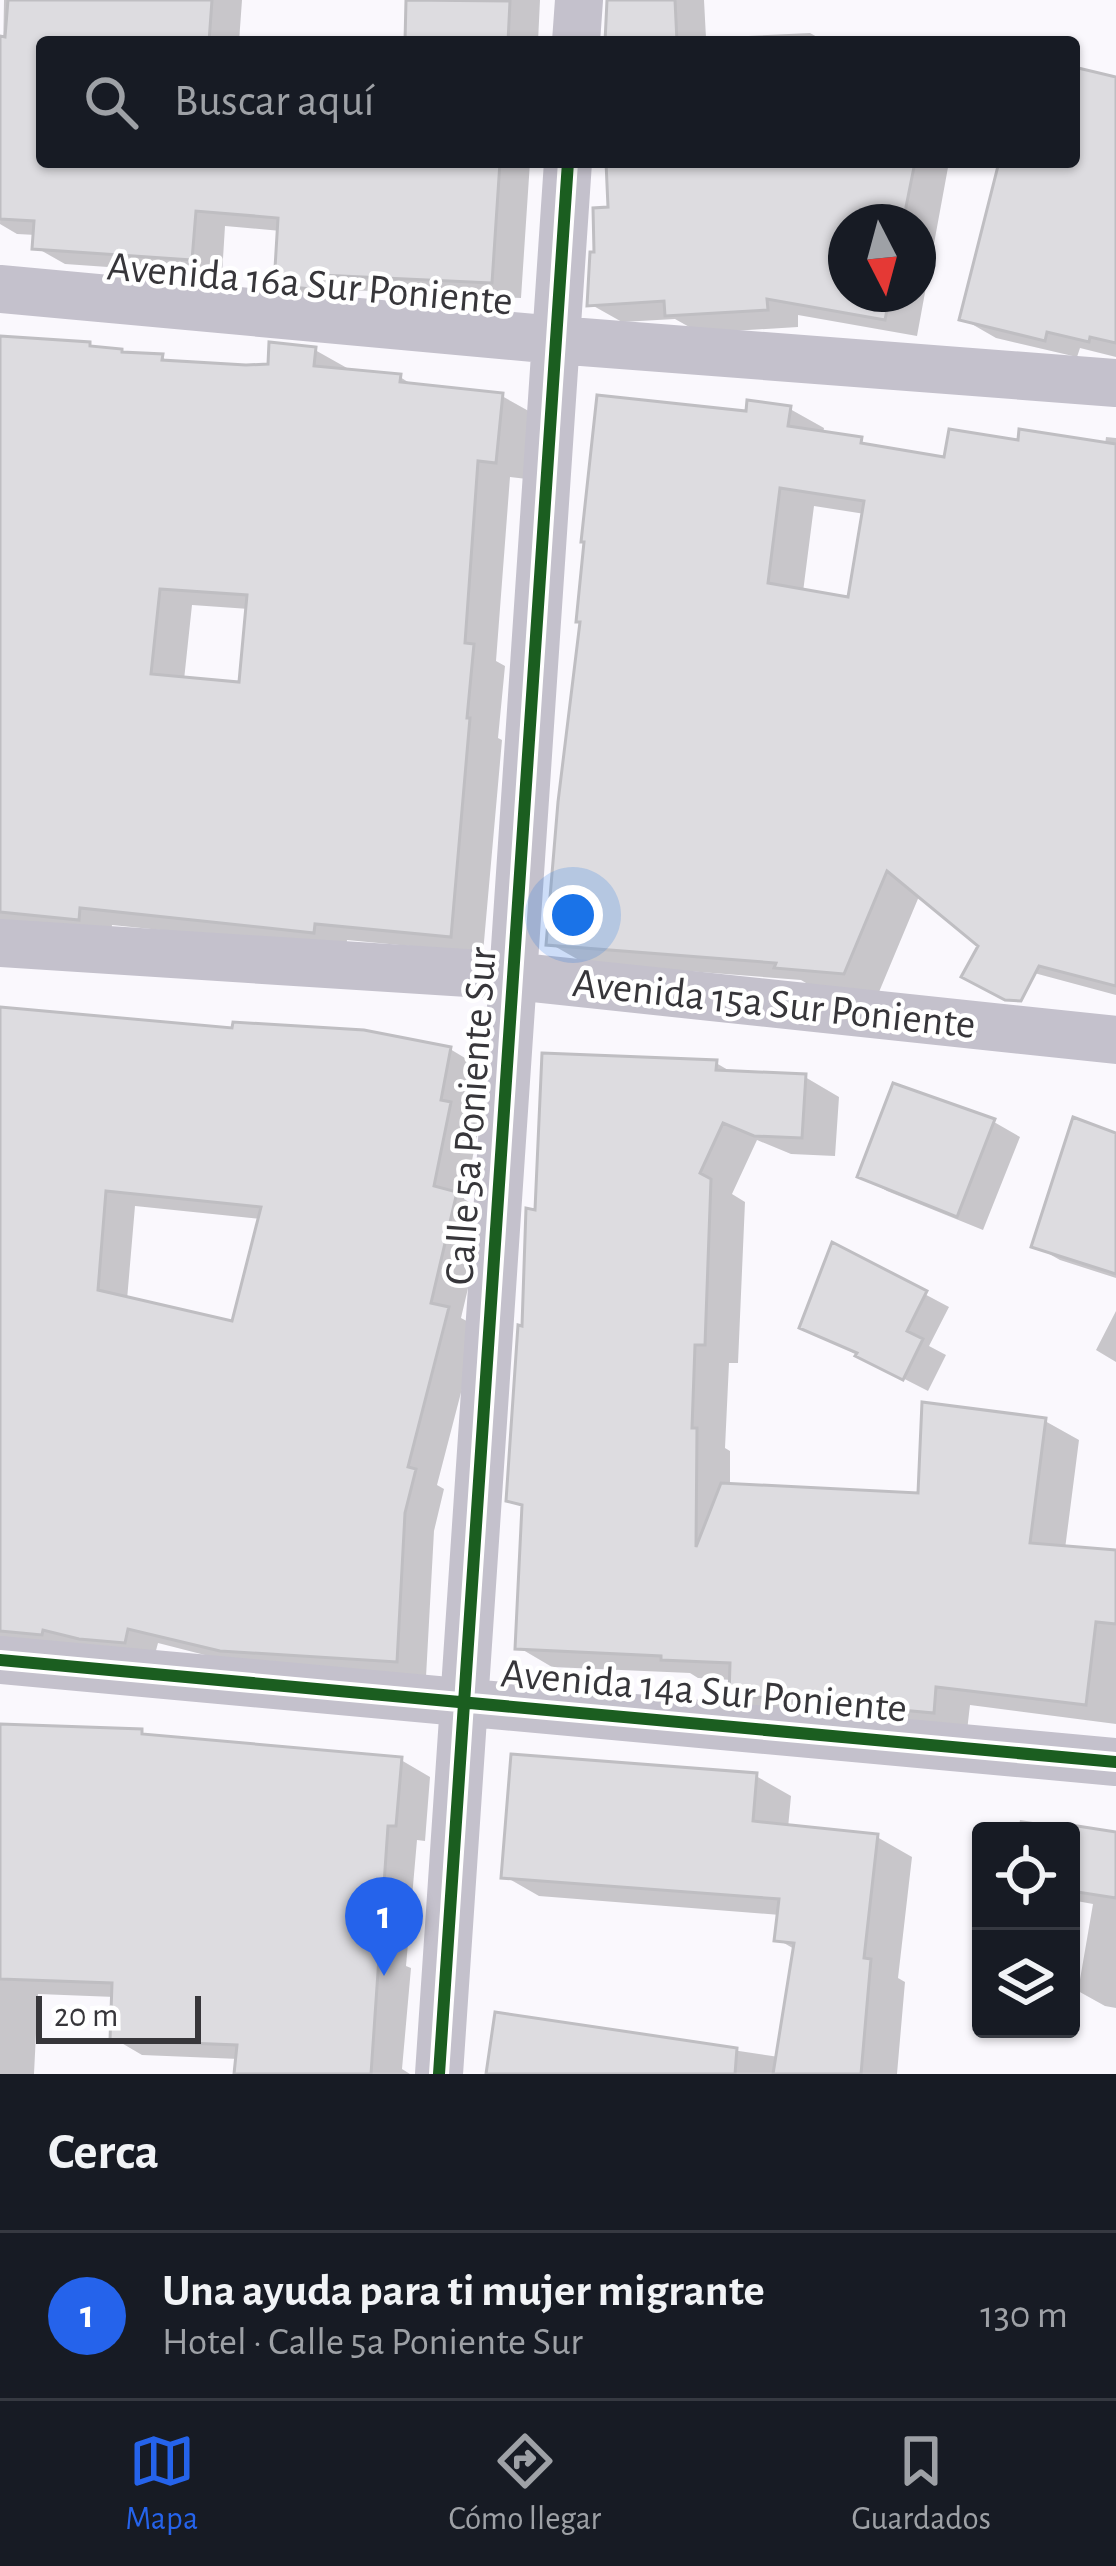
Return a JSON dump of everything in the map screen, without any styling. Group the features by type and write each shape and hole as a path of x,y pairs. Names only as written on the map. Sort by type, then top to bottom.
{"street":[{"path":"576,36 579,0"},
{"name":"Calle 5a Poniente Sur","path":"439,2074 568,168"},
{"name":"Avenida 16a Sur Poniente","path":"0,289 556,340 1116,383"},
{"name":"Avenida 15a Sur Poniente","path":"0,943 513,976 1116,1040"},
{"name":"Avenida 14a Sur Poniente","path":"0,1660 1116,1762"}],"building":[{"path":"8,0 212,0 209,36 36,36 36,168 500,168 492,283 321,275 320,290 274,285 278,218 196,211 192,260 32,249 34,221 0,219 0,36 5,37"},
{"path":"406,0 510,1 508,36 405,36"},
{"path":"607,0 675,0 677,36 605,36"},
{"path":"1080,68 1116,77 1116,343 1047,332 1045,341 959,320 997,168 1080,168"},
{"path":"606,168 914,168 907,204 828,204 828,310 767,299 768,310 665,316 664,301 587,306 590,252 594,252 593,208 608,207"},
{"path":"840,312 887,312 885,320"},
{"path":"0,336 90,342 90,346 122,352 163,354 162,360 246,365 268,364 269,342 316,347 314,366 401,374 400,382 503,393 496,463 478,461 465,643 474,644 470,718 451,937 315,924 314,933 80,908 79,920 0,912","holes":["160,589 247,595 239,682 151,674"]},
{"path":"597,395 746,411 747,400 791,406 788,426 862,437 861,443 944,457 949,429 1018,440 1019,429 1116,444 1116,986 1039,966 1021,1001 1005,1000 961,977 978,946 887,871 844,974 774,968 776,963 546,945 580,622 576,622","holes":["780,488 864,501 848,597 768,583"]},
{"path":"0,1007 232,1028 233,1022 364,1030 451,1047 441,1100 451,1102 434,1186 457,1192 431,1303 449,1307 408,1467 416,1469 405,1513 397,1662 220,1651 128,1629 125,1643 43,1630 42,1635 0,1631","holes":["106,1191 261,1207 232,1321 98,1290"]},
{"path":"542,1053 717,1060 716,1070 806,1074 802,1138 754,1136 723,1123 700,1173 711,1179 705,1345 695,1345 696,1547 721,1483 918,1493 922,1402 1046,1418 1030,1543 1116,1550 1116,1624 1096,1622 1086,1705 936,1687 934,1713 846,1705 847,1701 729,1696 730,1663 515,1649 522,1505 506,1501 518,1325 522,1326 526,1208 535,1210"},
{"path":"893,1083 995,1119 957,1217 857,1177"},
{"path":"1073,1117 1116,1133 1116,1274 1031,1247"},
{"path":"832,1242 927,1291 907,1331 923,1339 903,1380 799,1328"},
{"path":"0,1724 142,1729 142,1734 402,1757 396,1826 388,1826 371,2074 234,2074 237,2045 110,2040 112,1983 0,1979"},
{"path":"511,1754 757,1773 753,1821 878,1834 864,1958 871,1959 861,2074 773,2074 794,1943 774,1941 779,1899 501,1878"},
{"path":"1080,1826 1116,1832 1116,1898 1080,1892"},
{"path":"495,2012 737,2048 735,2074 486,2074"}],"cycle path":[{"path":"439,2074 568,168"},
{"path":"0,1660 1116,1762"}],"place":[{"name":"Una ayuda para ti mujer migrante","path":"384,1976"}]}
